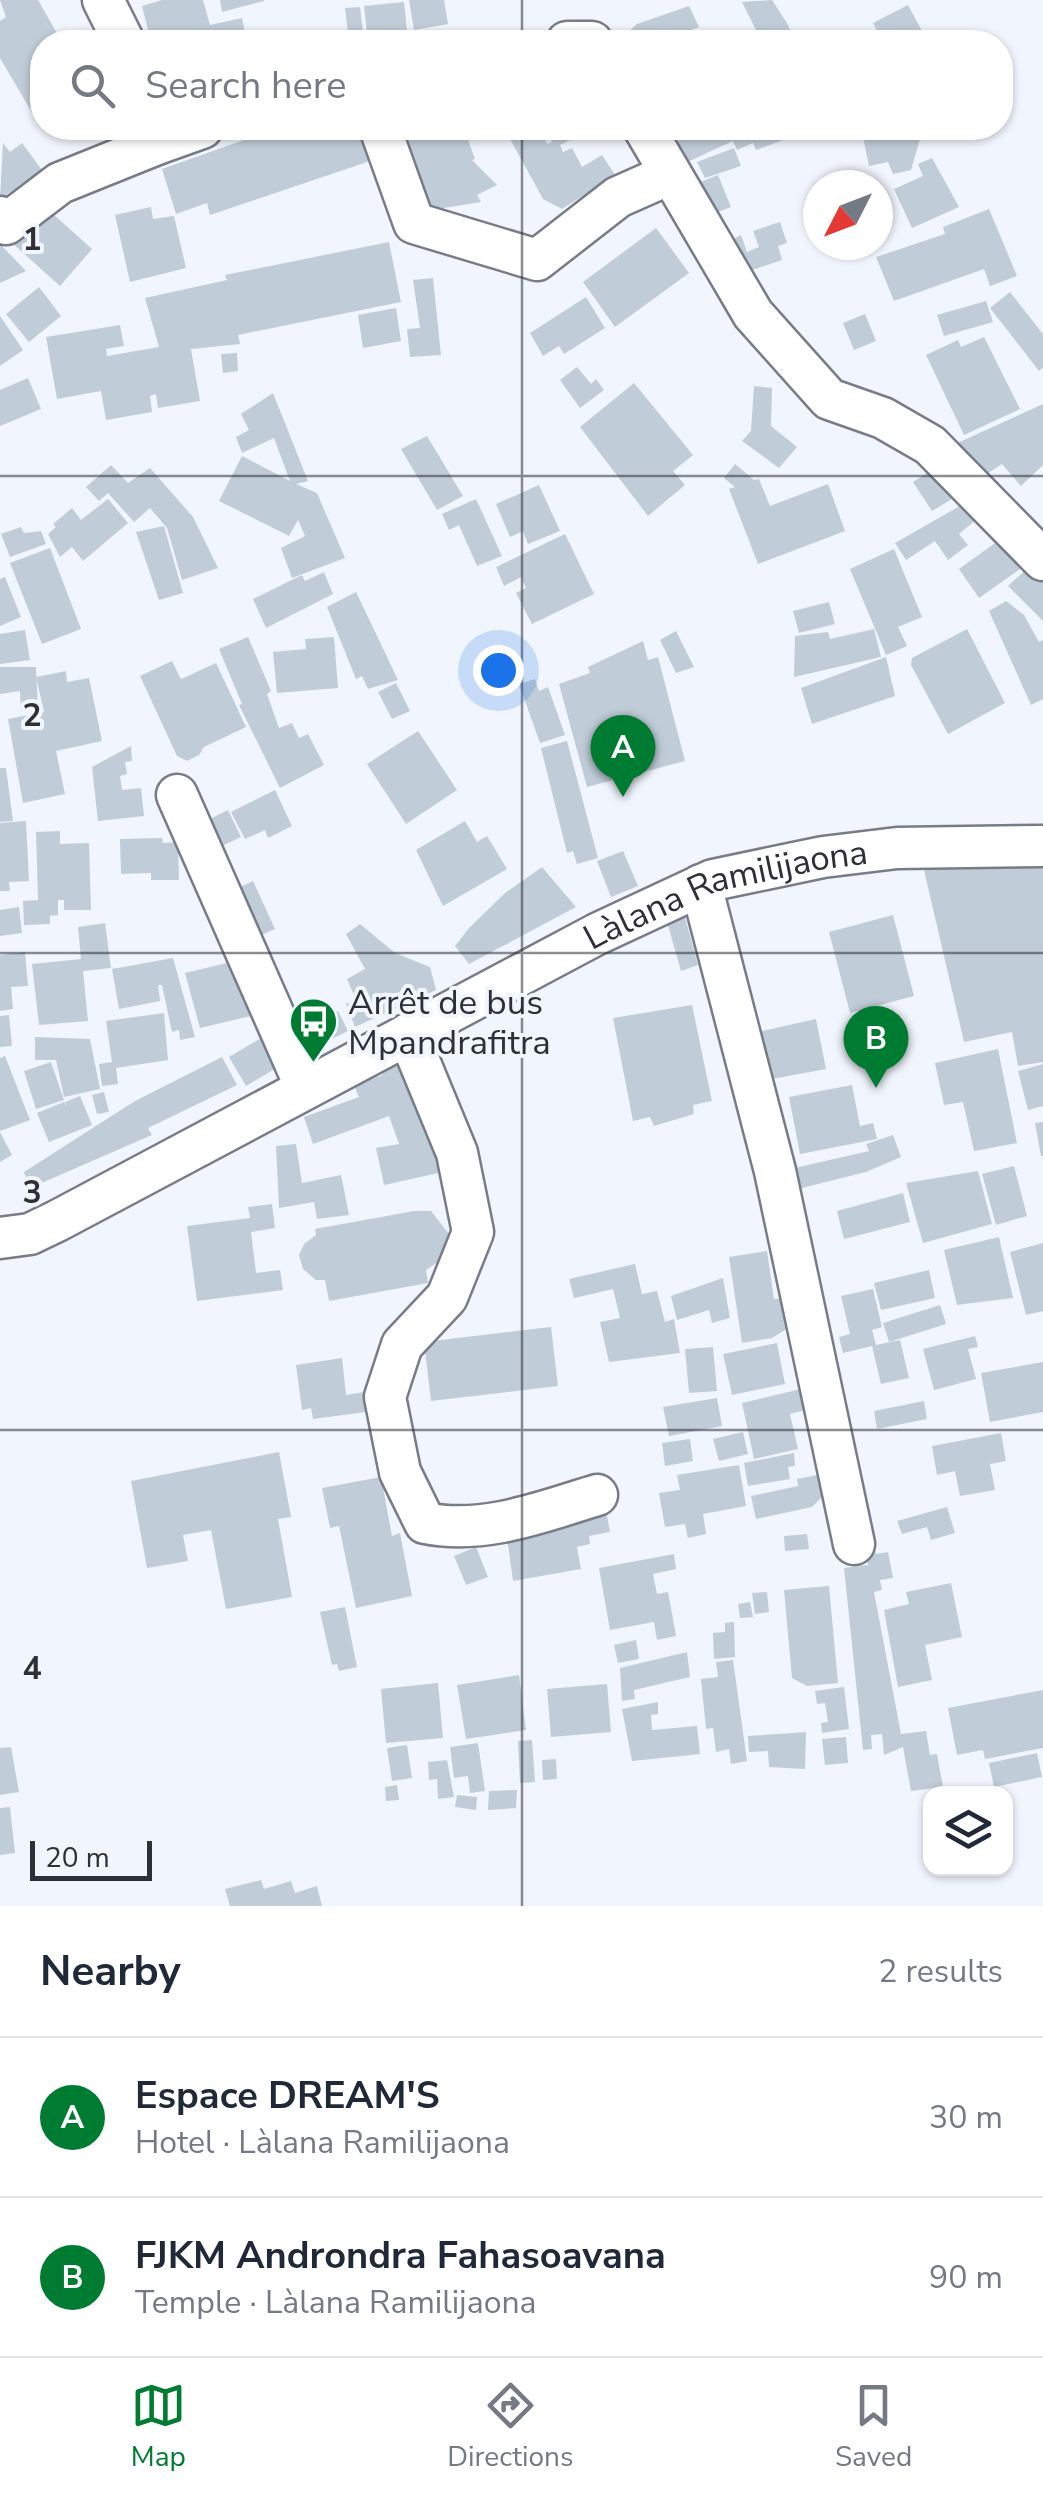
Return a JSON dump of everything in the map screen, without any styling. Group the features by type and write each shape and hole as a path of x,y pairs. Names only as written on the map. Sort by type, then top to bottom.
{"street":[{"path":"102,0 118,30"},
{"path":"0,216 6,224 60,183 147,140"},
{"path":"384,140 414,223 538,260 618,197 670,174"},
{"path":"651,140 753,314 829,399 884,418 930,445 1043,560"},
{"path":"177,795 306,1088"},
{"name":"Làlana Ramilijaona","path":"0,1238 44,1227 597,934 701,886 748,870 897,848 1043,846"},
{"path":"701,886 774,1171 854,1544"},
{"path":"408,1034 457,1153 473,1232 447,1298 402,1345 385,1397 400,1472 425,1524 452,1529 530,1516 597,1495"}],"building":[{"path":"0,0 38,0 55,30 30,30 30,109 0,58 0,21 6,17"},
{"path":"162,0 203,0 210,25 242,18 244,30 148,30 142,6"},
{"path":"220,0 264,0 264,1 222,12"},
{"path":"409,0 444,0 448,24 414,30"},
{"path":"772,0 790,30 756,30 742,2"},
{"path":"404,2 407,30 367,30 364,6"},
{"path":"908,5 922,30 877,30 873,23"},
{"path":"689,6 699,27 630,30 637,24"},
{"path":"360,7 363,30 348,30 345,8"},
{"path":"244,140 363,140 370,161 210,215 207,203 176,214 162,169"},
{"path":"398,140 468,140 475,159 472,160 497,185 477,195 481,202 425,211"},
{"path":"511,140 545,140 547,144 551,140 570,140 560,145 563,152 572,148 582,167 602,155 615,175 562,209 543,199"},
{"path":"680,140 783,140 756,150 753,143 737,150 733,141 681,165 671,144"},
{"path":"864,140 920,140 911,170 893,174 888,162 869,166"},
{"path":"3,143 10,152 22,143 42,170 0,199"},
{"path":"734,148 741,166 705,178 697,162"},
{"path":"932,158 959,207 912,228 894,189 923,176 918,164"},
{"path":"718,175 731,207 713,214 700,182"},
{"path":"44,206 92,249 60,286 11,242"},
{"path":"151,207 153,219 174,216 186,268 130,282 115,215"},
{"path":"989,209 1017,276 990,286 984,269 894,301 877,260 893,260 893,251 945,234 943,227"},
{"path":"780,222 787,243 778,246 782,260 740,274 728,242 741,235 747,252 759,247 753,231"},
{"path":"656,228 689,273 615,327 583,282"},
{"path":"389,242 401,302 238,335 240,344 191,349 200,401 158,408 156,394 150,396 152,412 106,420 101,391 57,399 46,337 120,325 124,346 106,349 107,356 159,347 145,298 227,280 225,275"},
{"path":"0,244 26,271 0,283"},
{"path":"433,278 441,355 410,357 407,329 420,328 413,280"},
{"path":"39,287 61,316 29,342 6,314"},
{"path":"1010,292 1043,334 1043,367 1039,371 990,308"},
{"path":"586,297 605,328 564,354 559,346 543,356 530,333"},
{"path":"986,301 993,322 944,336 937,315"},
{"path":"396,308 401,341 363,348 358,315"},
{"path":"865,314 876,341 854,350 843,323"},
{"path":"0,316 23,350 0,366"},
{"path":"984,337 1020,409 964,435 926,355 958,340 961,347"},
{"path":"237,353 238,371 223,373 221,354"},
{"path":"577,367 591,384 596,379 604,390 580,408 560,380"},
{"path":"28,378 41,409 0,426 0,390"},
{"path":"634,383 693,455 673,471 685,485 648,516 580,427"},
{"path":"754,386 772,388 771,426 797,447 779,468 742,441 751,431"},
{"path":"273,393 308,481 296,484 317,493 345,558 292,578 281,548 305,536 298,520 289,536 219,501 242,456 290,481 274,438 242,453 236,437 249,430 241,414"},
{"path":"1043,404 1043,465 1021,486 1002,464 979,479 953,445"},
{"path":"427,436 463,496 437,510 401,449"},
{"path":"735,464 754,480 759,479 770,506 828,484 845,531 758,564 729,489 735,487 724,478"},
{"path":"111,465 128,483 150,468 193,517 218,568 182,580 167,528 150,508 134,522 108,493 99,501 86,487"},
{"path":"932,470 952,499 932,511 913,482"},
{"path":"539,485 560,531 528,544 523,531 510,537 496,504"},
{"path":"108,499 128,523 83,561 72,547 60,557 48,534 56,527 53,524 72,508 81,520"},
{"path":"476,499 502,556 477,566 459,525 449,530 442,514"},
{"path":"965,503 978,518 959,534 968,545 948,560 935,541 906,560 895,543"},
{"path":"164,526 183,593 159,600 136,532"},
{"path":"21,527 24,533 41,531 46,544 10,557 1,534"},
{"path":"565,534 594,594 532,624 516,593 526,588 521,577 504,586 496,567"},
{"path":"1002,538 1023,567 979,598 959,569"},
{"path":"50,548 81,629 42,644 10,563"},
{"path":"894,549 922,617 898,627 907,646 886,655 850,569"},
{"path":"1031,565 1043,577 1043,621 1008,586"},
{"path":"324,572 333,594 266,628 253,599 302,575 305,581"},
{"path":"5,577 21,617 0,626 0,579"},
{"path":"356,592 398,680 368,689 362,676 356,679 327,607"},
{"path":"1006,601 1024,615 1039,642 1043,640 1043,699 1031,705 989,611"},
{"path":"829,602 835,624 799,633 793,611"},
{"path":"874,629 881,657 794,677 795,636 828,632 830,639"},
{"path":"967,629 1005,703 948,734 911,665 912,658"},
{"path":"25,630 30,660 0,664 0,634"},
{"path":"676,631 694,667 676,673 660,640"},
{"path":"248,637 271,691 267,694 279,728 292,723 299,738 308,734 324,765 280,788 239,705 242,704 219,649"},
{"path":"334,637 338,688 277,693 273,652 306,649 305,639"},
{"path":"643,641 648,660 658,657 685,761 587,787 559,684 590,673 588,667"},
{"path":"886,657 895,696 812,724 801,688"},
{"path":"172,661 181,679 216,663 246,727 204,747 187,761 177,756 140,676"},
{"path":"0,667 36,667 38,710 21,711 20,691 0,694"},
{"path":"66,671 67,682 89,678 102,741 56,751 65,794 23,803 8,719 44,712 36,677"},
{"path":"535,679 539,691 548,687 565,735 540,743 519,684"},
{"path":"396,683 410,711 392,719 378,692"},
{"path":"418,731 457,790 406,824 367,764"},
{"path":"567,741 598,858 577,864 573,851 567,853 541,748"},
{"path":"131,746 132,761 125,762 127,774 120,776 122,790 141,788 144,816 98,821 92,767"},
{"path":"0,768 6,768 13,821 0,822"},
{"path":"275,790 292,826 268,838 265,830 245,839 231,812"},
{"path":"228,810 241,837 205,854 192,828"},
{"path":"26,821 29,881 9,882 10,891 0,891 0,823"},
{"path":"465,821 477,842 487,836 507,869 443,906 416,850"},
{"path":"60,831 60,844 89,843 91,910 64,910 64,900 58,900 58,915 50,916 50,924 24,925 23,901 38,900 36,832"},
{"path":"162,838 163,843 178,842 179,880 151,880 151,873 121,874 120,839"},
{"path":"623,851 638,886 611,897 597,861"},
{"path":"1043,864 1043,1062 1018,1066 1012,1032 964,1042 924,870"},
{"path":"542,867 576,907 469,964 455,946 505,893"},
{"path":"253,881 275,929 246,942 224,895"},
{"path":"680,899 698,965 681,971 663,908"},
{"path":"19,907 22,933 0,936 0,910"},
{"path":"893,915 914,996 850,1013 829,932"},
{"path":"105,923 111,968 83,971 88,1021 39,1025 32,964 81,959 78,927"},
{"path":"360,924 395,953 430,967 436,990 355,1027 346,1004 356,1000 347,979 365,969 346,934"},
{"path":"25,952 28,986 11,987 13,1009 0,1011 0,955"},
{"path":"173,958 195,1037 180,1040 179,1030 172,1032 162,985 158,985 160,1001 119,1009 112,969"},
{"path":"231,962 251,1016 200,1028 185,973"},
{"path":"692,1005 712,1101 693,1105 694,1114 654,1126 650,1117 633,1121 613,1018"},
{"path":"338,1011 348,1031 305,1052 295,1033"},
{"path":"164,1013 168,1060 116,1068 118,1084 102,1086 99,1064 112,1062 106,1021"},
{"path":"9,1015 12,1046 0,1047 0,1016"},
{"path":"816,1019 826,1069 767,1080 758,1032"},
{"path":"35,1037 90,1039 100,1089 64,1097 56,1060 35,1060"},
{"path":"263,1037 280,1066 246,1086 229,1057"},
{"path":"998,1049 1017,1143 974,1151 963,1102 944,1105 935,1063"},
{"path":"404,1050 443,1172 384,1185 376,1148 399,1144 389,1116 313,1144 304,1117 359,1097 354,1085 382,1075 378,1064"},
{"path":"5,1056 30,1120 0,1131 0,1058"},
{"path":"222,1057 237,1085 148,1128 152,1135 30,1188 24,1172 135,1101"},
{"path":"51,1062 64,1100 36,1109 24,1071"},
{"path":"1043,1064 1043,1106 1028,1110 1018,1071"},
{"path":"852,1085 860,1126 873,1123 877,1139 800,1154 789,1097"},
{"path":"104,1092 109,1112 97,1114 92,1095"},
{"path":"80,1096 92,1125 49,1142 37,1113 64,1102 66,1107 65,1102"},
{"path":"1043,1122 1043,1156 1041,1156 1035,1123"},
{"path":"0,1132 12,1155 0,1162"},
{"path":"893,1135 901,1157 866,1172 790,1191 786,1170 869,1151 866,1144"},
{"path":"296,1144 302,1183 341,1175 349,1215 317,1219 314,1202 279,1208 276,1146"},
{"path":"1014,1166 1027,1216 996,1225 982,1174"},
{"path":"978,1171 992,1224 923,1243 906,1183"},
{"path":"903,1193 910,1222 844,1239 837,1211"},
{"path":"272,1204 275,1228 251,1232 256,1273 280,1270 283,1290 197,1301 187,1226 250,1218 248,1207"},
{"path":"431,1211 449,1234 441,1260 426,1270 428,1283 329,1301 325,1280 316,1280 303,1269 299,1255 304,1244 316,1235 315,1229"},
{"path":"999,1237 1013,1298 957,1305 944,1250"},
{"path":"1043,1243 1043,1311 1026,1315 1010,1252"},
{"path":"767,1251 774,1299 790,1298 793,1325 772,1338 742,1343 729,1257"},
{"path":"635,1264 642,1294 657,1291 665,1322 674,1319 680,1353 609,1362 600,1322 620,1318 613,1289 574,1298 569,1279"},
{"path":"929,1270 935,1298 881,1310 874,1283"},
{"path":"723,1278 730,1318 712,1323 709,1310 677,1320 671,1296"},
{"path":"873,1289 882,1327 872,1330 876,1345 900,1340 909,1378 881,1384 872,1346 843,1353 839,1337 850,1334 841,1296"},
{"path":"940,1305 946,1324 889,1342 883,1323"},
{"path":"551,1327 558,1386 431,1401 424,1342"},
{"path":"975,1336 978,1347 968,1349 976,1379 934,1390 923,1349"},
{"path":"777,1343 785,1384 732,1395 723,1354"},
{"path":"713,1347 717,1391 689,1393 685,1349"},
{"path":"342,1358 346,1395 364,1392 366,1412 313,1419 311,1408 302,1410 296,1365"},
{"path":"1043,1362 1043,1412 990,1422 981,1373"},
{"path":"805,1388 809,1409 790,1414 798,1449 754,1459 742,1403"},
{"path":"717,1398 722,1426 669,1436 663,1407"},
{"path":"924,1401 927,1419 877,1429 874,1411"},
{"path":"743,1432 748,1454 719,1461 713,1439"},
{"path":"1001,1433 1006,1461 990,1464 995,1490 960,1496 955,1471 937,1475 932,1446"},
{"path":"690,1439 693,1461 665,1466 662,1443"},
{"path":"279,1452 291,1517 278,1519 292,1597 226,1609 211,1530 183,1535 188,1561 147,1568 131,1481"},
{"path":"794,1453 795,1466 788,1467 790,1479 748,1486 744,1463"},
{"path":"739,1465 746,1506 703,1514 706,1534 688,1538 685,1524 665,1527 659,1493 680,1490 677,1475"},
{"path":"817,1475 822,1497 812,1507 756,1519 751,1496 798,1486 797,1479"},
{"path":"381,1477 392,1536 400,1533 412,1596 356,1608 339,1526 330,1528 322,1488"},
{"path":"605,1505 610,1532 589,1536 590,1544 577,1547 581,1569 513,1581 505,1523"},
{"path":"947,1507 955,1533 931,1540 927,1527 902,1534 897,1521"},
{"path":"807,1534 809,1549 785,1551 784,1536"},
{"path":"476,1547 488,1577 466,1585 454,1556"},
{"path":"875,1548 876,1554 888,1552 893,1578 880,1580 882,1590 874,1592 901,1734 926,1731 930,1755 937,1754 943,1786 923,1786 923,1790 911,1791 903,1747 884,1755 882,1734 871,1735 872,1749 863,1750 844,1568 868,1565 866,1550"},
{"path":"674,1554 676,1569 653,1574 657,1594 668,1592 676,1636 657,1640 654,1622 610,1630 599,1568"},
{"path":"951,1583 962,1637 925,1645 932,1680 898,1687 884,1610 909,1604 906,1592"},
{"path":"829,1586 838,1683 807,1686 792,1678 784,1590"},
{"path":"767,1592 769,1612 755,1614 752,1593"},
{"path":"750,1602 753,1617 740,1618 738,1604"},
{"path":"345,1607 357,1667 339,1671 337,1664 332,1665 320,1612"},
{"path":"734,1622 735,1657 714,1659 713,1633 725,1632 725,1623"},
{"path":"636,1640 639,1659 618,1663 614,1645"},
{"path":"687,1652 690,1677 634,1690 635,1699 622,1701 620,1668"},
{"path":"733,1660 747,1761 731,1764 729,1749 716,1752 713,1728 706,1729 701,1679 718,1677 716,1662"},
{"path":"519,1675 526,1730 466,1739 457,1685"},
{"path":"438,1683 443,1738 386,1743 381,1689"},
{"path":"607,1684 611,1732 551,1737 547,1689"},
{"path":"844,1687 849,1729 822,1733 821,1723 828,1722 825,1703 817,1704 815,1691"},
{"path":"1043,1690 1043,1748 985,1759 983,1750 957,1755 948,1708"},
{"path":"658,1702 658,1714 651,1715 652,1730 697,1726 700,1754 632,1761 622,1709"},
{"path":"806,1732 805,1769 769,1767 768,1751 749,1752 748,1736"},
{"path":"846,1737 848,1763 825,1765 822,1739"},
{"path":"532,1740 535,1782 520,1783 518,1741"},
{"path":"478,1743 485,1791 470,1793 468,1776 454,1778 450,1747"},
{"path":"407,1745 412,1778 392,1781 387,1748"},
{"path":"11,1747 19,1792 0,1795 0,1748"},
{"path":"1037,1753 1042,1777 994,1786 989,1763"},
{"path":"556,1759 557,1779 543,1780 542,1760"},
{"path":"447,1760 454,1797 438,1799 437,1779 429,1780 428,1762"},
{"path":"397,1785 399,1800 386,1801 385,1787"},
{"path":"517,1790 516,1808 488,1810 489,1791"},
{"path":"457,1795 477,1797 476,1810 455,1807"},
{"path":"10,1807 15,1853 0,1855 0,1808"},
{"path":"261,1880 264,1889 291,1881 295,1893 317,1886 322,1906 230,1906 225,1889"}],"place":[{"name":"Espace DREAM'S","path":"623,797"},
{"name":"Arrêt de bus Mpandrafitra","path":"313,1064"},
{"name":"FJKM Androndra Fahasoavana","path":"876,1088"}]}
